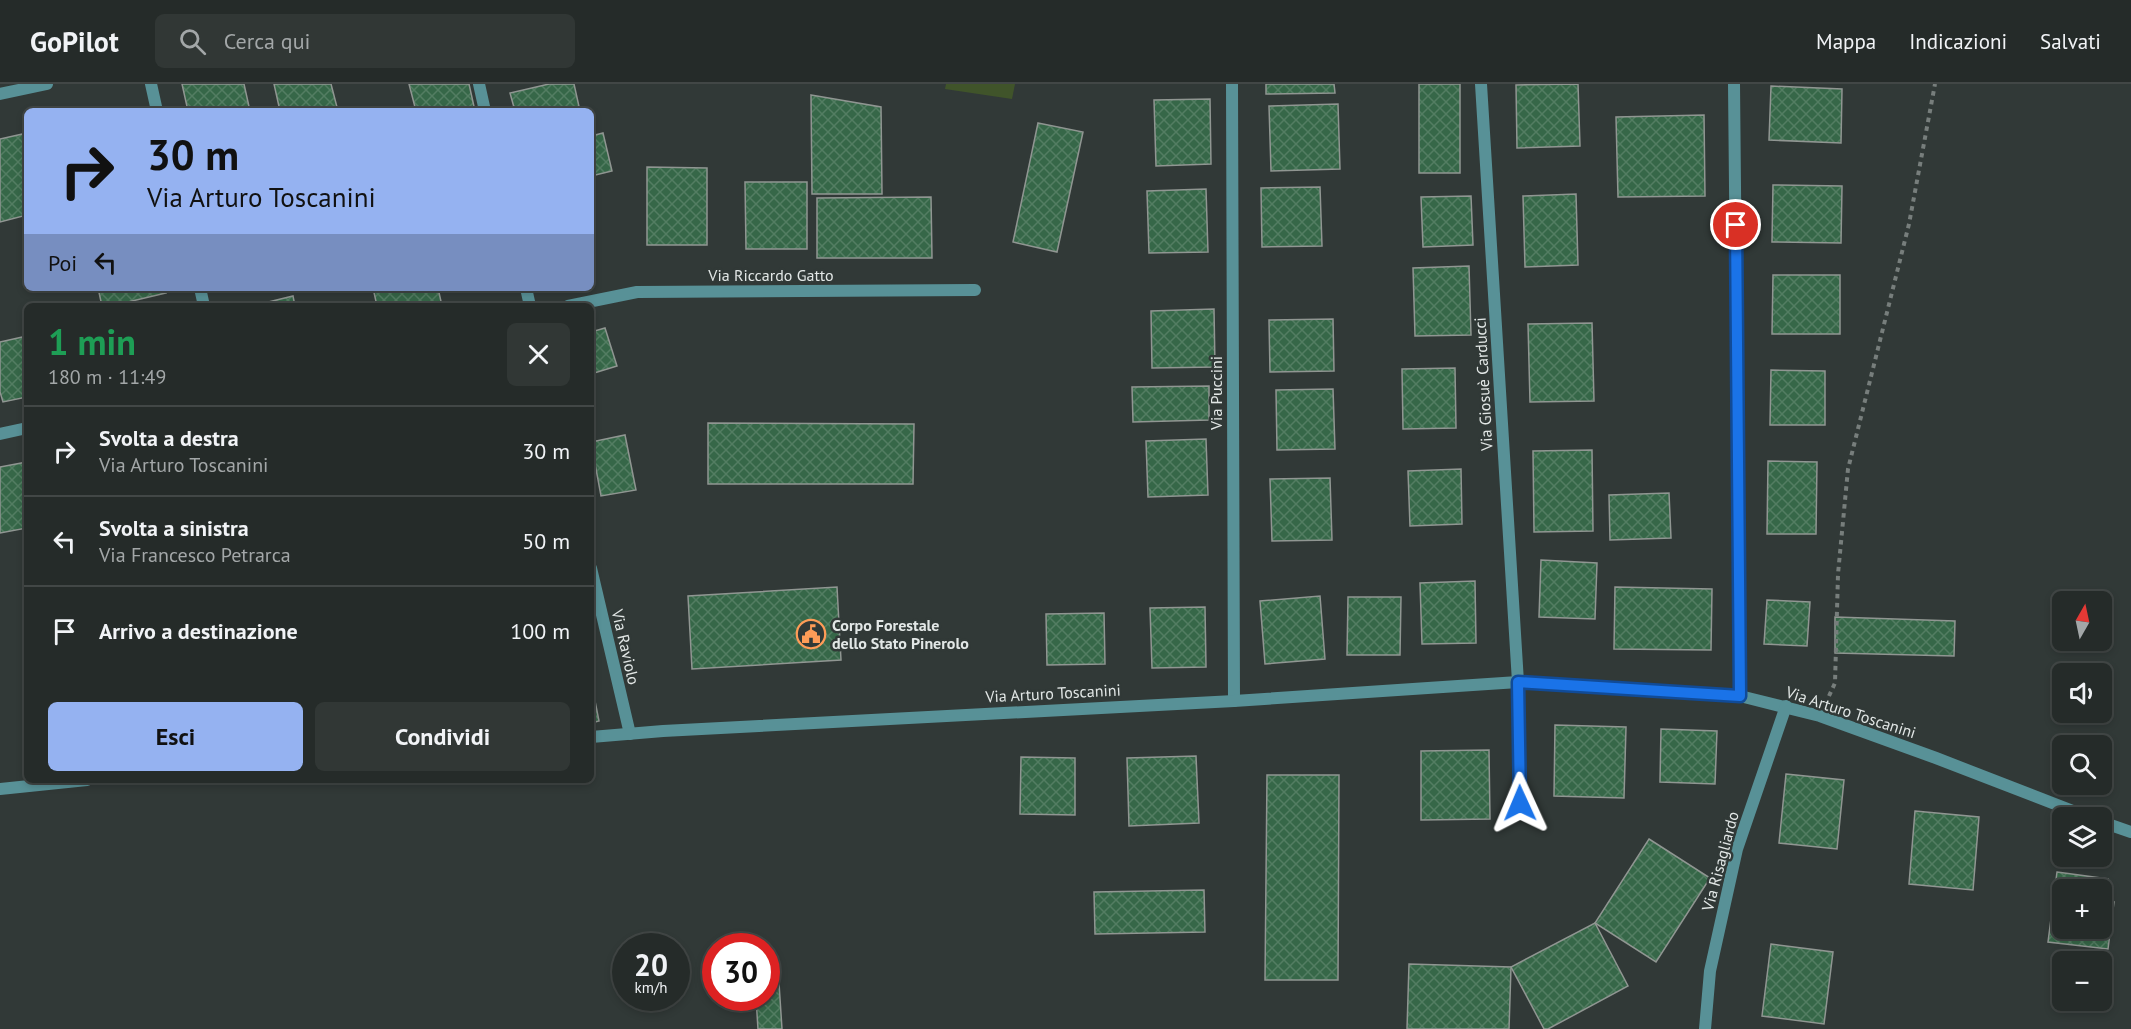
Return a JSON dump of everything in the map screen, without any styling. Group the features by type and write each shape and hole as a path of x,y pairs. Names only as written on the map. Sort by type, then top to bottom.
{"street":[{"path":"0,94 47,84"},
{"path":"151,84 156,108"},
{"path":"479,84 484,108"},
{"name":"Via Puccini","path":"1232,84 1234,701"},
{"name":"Via Giosuè Carducci","path":"1481,84 1518,682"},
{"path":"1734,84 1740,696"},
{"name":"Via Riccardo Gatto","path":"583,303 637,292 975,290"},
{"path":"0,434 24,429"},
{"name":"Via Raviolo","path":"594,581 630,734"},
{"path":"1518,682 1520,803"},
{"name":"Via Arturo Toscanini","path":"594,737 1234,701 1518,682 1740,696 1786,706 1936,758 2063,807"},
{"name":"Via Risagliardo","path":"1705,1029 1710,971 1737,849 1786,706"},
{"path":"0,789 58,783"},
{"path":"2112,825 2131,832"}],"path":[{"path":"1820,716 1835,683 1838,574 1848,469 1909,224 1935,84"}],"green space":[{"path":"946,84 1015,84 1012,99 945,89"}],"building":[{"path":"182,84 244,84 249,108 187,108"},
{"path":"274,84 331,84 337,108 279,108"},
{"path":"409,84 469,84 474,108 415,108"},
{"path":"549,84 574,84 579,108 514,108 510,93"},
{"path":"1266,84 1334,84 1335,93 1266,94"},
{"path":"1419,84 1460,84 1460,173 1419,173"},
{"path":"1578,84 1580,146 1517,148 1516,85"},
{"path":"1771,86 1842,89 1841,143 1769,140"},
{"path":"811,95 881,107 882,194 812,194"},
{"path":"1210,99 1211,164 1156,166 1154,100"},
{"path":"1338,104 1340,169 1271,171 1269,106"},
{"path":"1704,115 1705,196 1618,197 1616,117"},
{"path":"1038,123 1083,132 1057,252 1013,242"},
{"path":"603,133 612,171 594,175 594,135"},
{"path":"24,134 24,216 0,222 0,139"},
{"path":"647,167 707,168 707,245 647,245"},
{"path":"745,182 807,182 807,249 746,249"},
{"path":"1773,185 1842,186 1841,243 1772,242"},
{"path":"1320,187 1322,246 1262,247 1261,188"},
{"path":"1206,189 1208,252 1149,253 1147,191"},
{"path":"1576,194 1578,265 1525,267 1523,196"},
{"path":"1471,196 1473,245 1423,247 1421,197"},
{"path":"931,197 932,258 817,258 817,198"},
{"path":"1469,266 1471,335 1415,336 1413,268"},
{"path":"1773,275 1840,275 1840,334 1772,334"},
{"path":"99,291 165,291 166,293 124,303 101,303"},
{"path":"374,291 439,291 441,303 376,303"},
{"path":"293,296 294,303 264,303"},
{"path":"1214,309 1215,367 1152,368 1151,311"},
{"path":"1333,319 1334,371 1270,372 1269,320"},
{"path":"1592,323 1594,401 1530,402 1528,324"},
{"path":"605,328 617,366 594,373 594,331"},
{"path":"24,337 24,398 3,402 0,392 0,342"},
{"path":"1455,368 1456,428 1403,429 1402,369"},
{"path":"1771,370 1825,371 1825,425 1770,425"},
{"path":"1209,386 1209,420 1133,422 1132,387"},
{"path":"1333,389 1335,449 1277,450 1276,390"},
{"path":"708,423 914,424 913,484 708,484"},
{"path":"625,435 636,490 601,496 594,458 594,441"},
{"path":"1206,439 1208,495 1148,497 1146,441"},
{"path":"1592,450 1593,531 1534,532 1533,451"},
{"path":"1768,461 1817,462 1816,534 1767,534"},
{"path":"24,463 24,529 0,533 0,467"},
{"path":"1461,469 1462,524 1410,526 1408,471"},
{"path":"1330,478 1332,540 1272,541 1270,479"},
{"path":"1669,493 1671,538 1610,540 1609,495"},
{"path":"1541,560 1597,563 1595,619 1539,617"},
{"path":"1475,581 1476,643 1422,644 1420,583"},
{"path":"837,587 841,660 692,669 688,596"},
{"path":"1615,587 1712,589 1711,650 1614,649"},
{"path":"1320,596 1325,659 1265,664 1260,601"},
{"path":"1348,597 1401,597 1400,655 1347,655"},
{"path":"1767,600 1810,602 1807,646 1764,644"},
{"path":"1205,607 1206,667 1152,668 1150,608"},
{"path":"1104,613 1105,664 1047,665 1046,614"},
{"path":"1835,617 1955,621 1954,656 1835,653"},
{"path":"594,696 599,721 594,722"},
{"path":"1555,725 1626,727 1624,798 1554,796"},
{"path":"1661,729 1717,731 1715,784 1660,782"},
{"path":"1489,750 1490,819 1421,820 1421,751"},
{"path":"1196,756 1199,823 1129,826 1127,758"},
{"path":"1021,757 1075,758 1075,815 1020,814"},
{"path":"1786,774 1844,780 1837,849 1779,843"},
{"path":"1267,775 1339,775 1338,980 1265,980"},
{"path":"1915,811 1979,817 1973,890 1909,884"},
{"path":"1649,839 1710,878 1656,962 1595,923"},
{"path":"2057,872 2108,879 2056,879"},
{"path":"1204,890 1205,932 1095,934 1094,892"},
{"path":"2052,911 2052,939 2109,939 2108,949 2048,942"},
{"path":"1595,923 1628,986 1548,1029 1544,1029 1511,967"},
{"path":"1771,944 1833,952 1824,1024 1762,1016"},
{"path":"1409,964 1511,967 1509,1029 1407,1029"},
{"path":"780,998 782,1029 758,1029 757,1011 780,1011"}],"place":[{"name":"Corpo Forestale dello Stato Pinerolo","path":"811,634"}],"route":[{"path":"1520,803 1518,682 1740,696 1736,225"}]}
